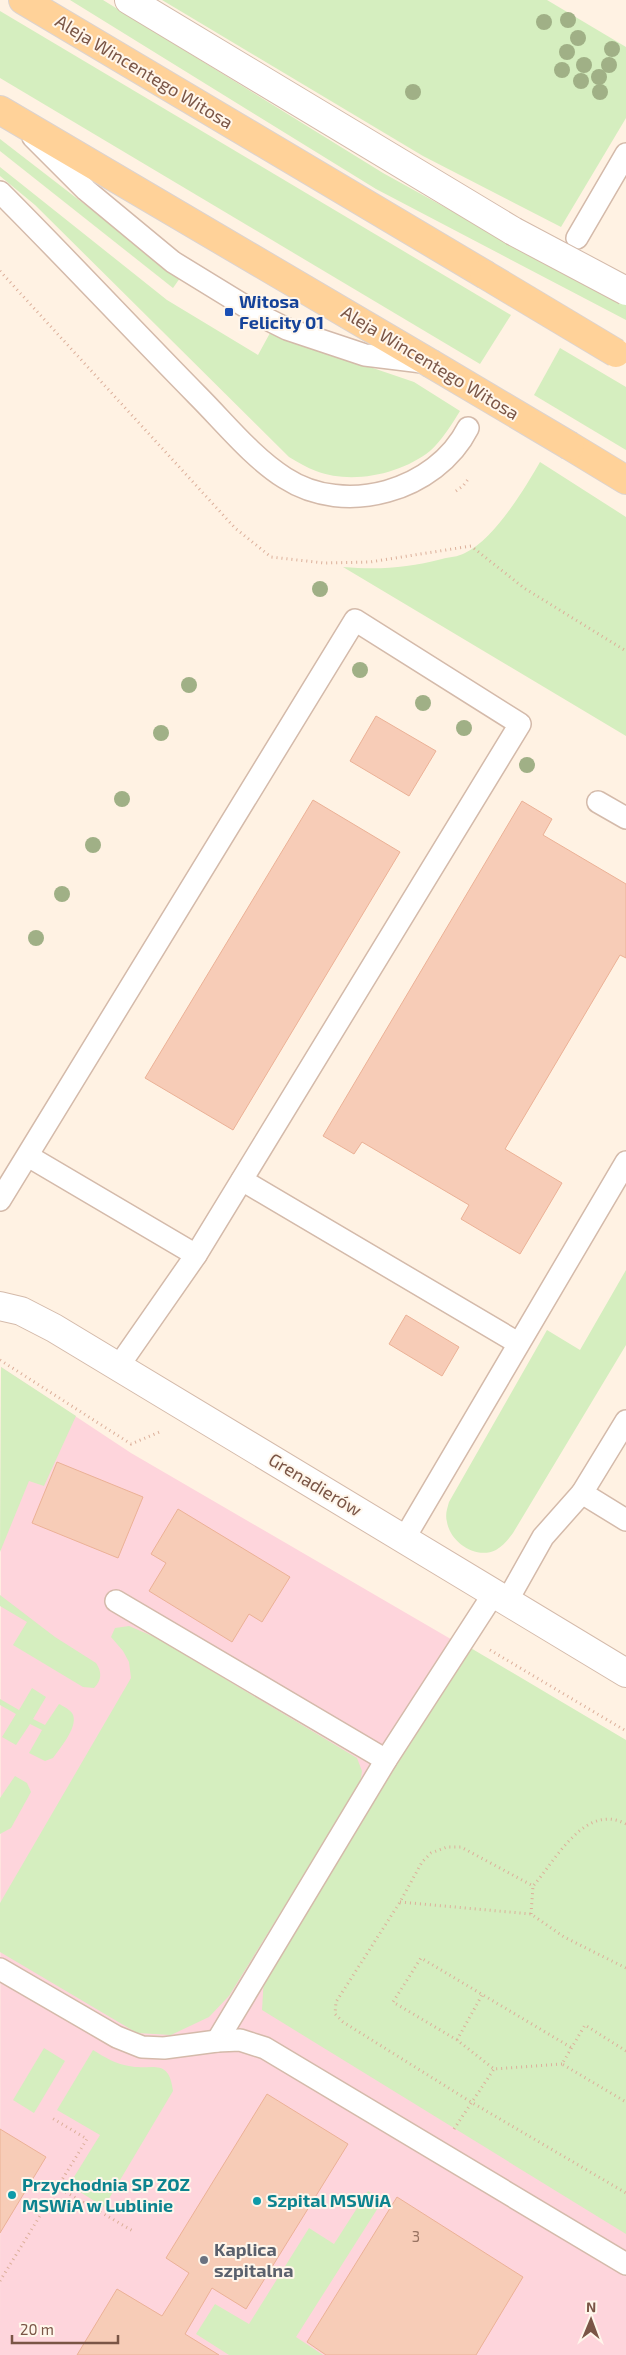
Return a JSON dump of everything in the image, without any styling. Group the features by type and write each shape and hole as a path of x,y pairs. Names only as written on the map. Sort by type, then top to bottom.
{"main road":[{"name":"Aleja Wincentego Witosa","path":"22,0 621,355"},
{"name":"Aleja Wincentego Witosa","path":"8,114 626,480"}],"street":[{"path":"129,0 513,231 626,291"},
{"name":"Grenadierów","path":"0,1306 21,1311 54,1328 626,1673"}],"lane":[{"path":"8,114 86,190 134,231 173,262 261,316 287,329 365,355 430,363"},
{"path":"577,238 626,154"},
{"path":"0,192 80,271 172,370 264,460 286,478 325,494 349,497 372,495 408,484 429,472 456,448 468,428"},
{"path":"0,1200 355,620 520,724 196,1256 118,1366"},
{"path":"598,802 626,818"},
{"path":"28,1156 196,1256"},
{"path":"404,1539 626,1162"},
{"path":"242,1180 518,1344"},
{"path":"217,2041 386,1760 466,1636 500,1597 542,1537 582,1494 626,1421"},
{"path":"582,1494 626,1520"},
{"path":"116,1601 386,1760"},
{"path":"0,1969 117,2037 142,2047 164,2048 240,2040 265,2048 626,2264"}],"path":[{"path":"0,1360 131,1444 162,1431 170,1436"},
{"path":"466,1636 626,1731"},
{"path":"531,1914 533,1886 565,1846 585,1825 601,1819 616,1819 626,1824"},
{"path":"533,1886 461,1847 447,1847 431,1853 422,1862 400,1902 336,2002 336,2014 343,2022 471,2102 626,2194"},
{"path":"400,1902 531,1914 564,1937 626,1968"},
{"path":"572,2048 421,1958 393,2002 457,2040 494,2069 562,2064 626,2102"},
{"path":"457,2040 482,1995"},
{"path":"562,2064 585,2026 626,2051"},
{"path":"458,2122 494,2069"},
{"path":"0,2280 87,2139 52,2118"},
{"path":"57,2188 133,2231"}],"shaded area":[{"path":"1,1367 131,1453 626,1741 626,2355 0,2355"}],"green space":[{"path":"70,0 103,0 383,173 542,261 626,304 626,320 376,189"},
{"path":"162,0 547,0 626,47 626,118 561,227 423,156"},
{"path":"0,11 511,315 480,364 0,78"},
{"path":"0,139 180,278 173,288 0,151"},
{"path":"0,167 167,300 258,355 270,333 414,382 460,411 443,437 430,451 405,466 376,475 360,477 330,475 306,467 289,457 35,205 0,176"},
{"path":"560,348 626,387 626,450 534,395"},
{"path":"540,462 626,517 626,736 343,567 381,568 405,566 465,553 487,537 507,513"},
{"path":"626,1270 626,1345 513,1533 496,1550 480,1553 472,1551 459,1542 449,1529 446,1512 449,1502 547,1330 580,1350"},
{"path":"1,1367 76,1416 44,1486 29,1481 0,1552"},
{"path":"0,1595 55,1637 96,1663 100,1676 99,1682 94,1688 83,1687 13,1645 27,1622 0,1606"},
{"path":"129,1626 157,1638 357,1758 362,1771 360,1784 229,1996 209,2017 171,2035 137,2033 0,1952 0,1903 131,1678 129,1662 123,1651 111,1637 115,1628"},
{"path":"469,1647 626,1740 626,2234 262,2010 264,1976"},
{"path":"32,1688 46,1697 33,1719 45,1725 59,1704 71,1712 74,1718 71,1730 64,1743 53,1758 45,1761 29,1753 42,1730 30,1724 16,1745 2,1737 16,1714 0,1705 0,1699 19,1710"},
{"path":"15,1776 27,1783 31,1792 11,1828 0,1834 0,1798"},
{"path":"44,2048 65,2061 34,2113 13,2100"},
{"path":"93,2050 110,2060 124,2065 163,2069 168,2073 173,2091 104,2207 69,2185 100,2135 57,2110"},
{"path":"368,2191 383,2200 296,2337 323,2355 229,2355 196,2334 215,2304 249,2324 309,2228 334,2244"}],"building":[{"path":"376,716 436,751 409,796 350,761"},
{"path":"313,800 400,852 233,1130 145,1078"},
{"path":"522,801 552,819 543,835 626,884 626,958 620,955 505,1149 562,1183 520,1254 461,1219 469,1205 362,1142 354,1154 323,1136"},
{"path":"406,1315 459,1347 442,1376 389,1344"},
{"path":"57,1462 143,1497 118,1558 32,1523"},
{"path":"178,1509 290,1577 262,1622 249,1614 232,1642 149,1591 166,1563 151,1554"},
{"name":"Szpital MSWiA","path":"267,2094 348,2144 246,2309 212,2288 185,2334 219,2355 77,2355 117,2289 162,2316 189,2273 166,2258"},
{"name":"Przychodnia SP ZOZ MSWiA w Lublinie","path":"0,2129 46,2157 0,2233"},
{"name":"Szpital MSWiA","path":"397,2197 523,2277 476,2355 326,2355 307,2342"}],"place":[{"name":"Witosa Felicity 01","path":"229,312"},
{"name":"Przychodnia SP ZOZ MSWiA w Lublinie","path":"12,2195"},
{"name":"Szpital MSWiA","path":"257,2201"},
{"name":"Kaplica szpitalna","path":"204,2260"}]}
